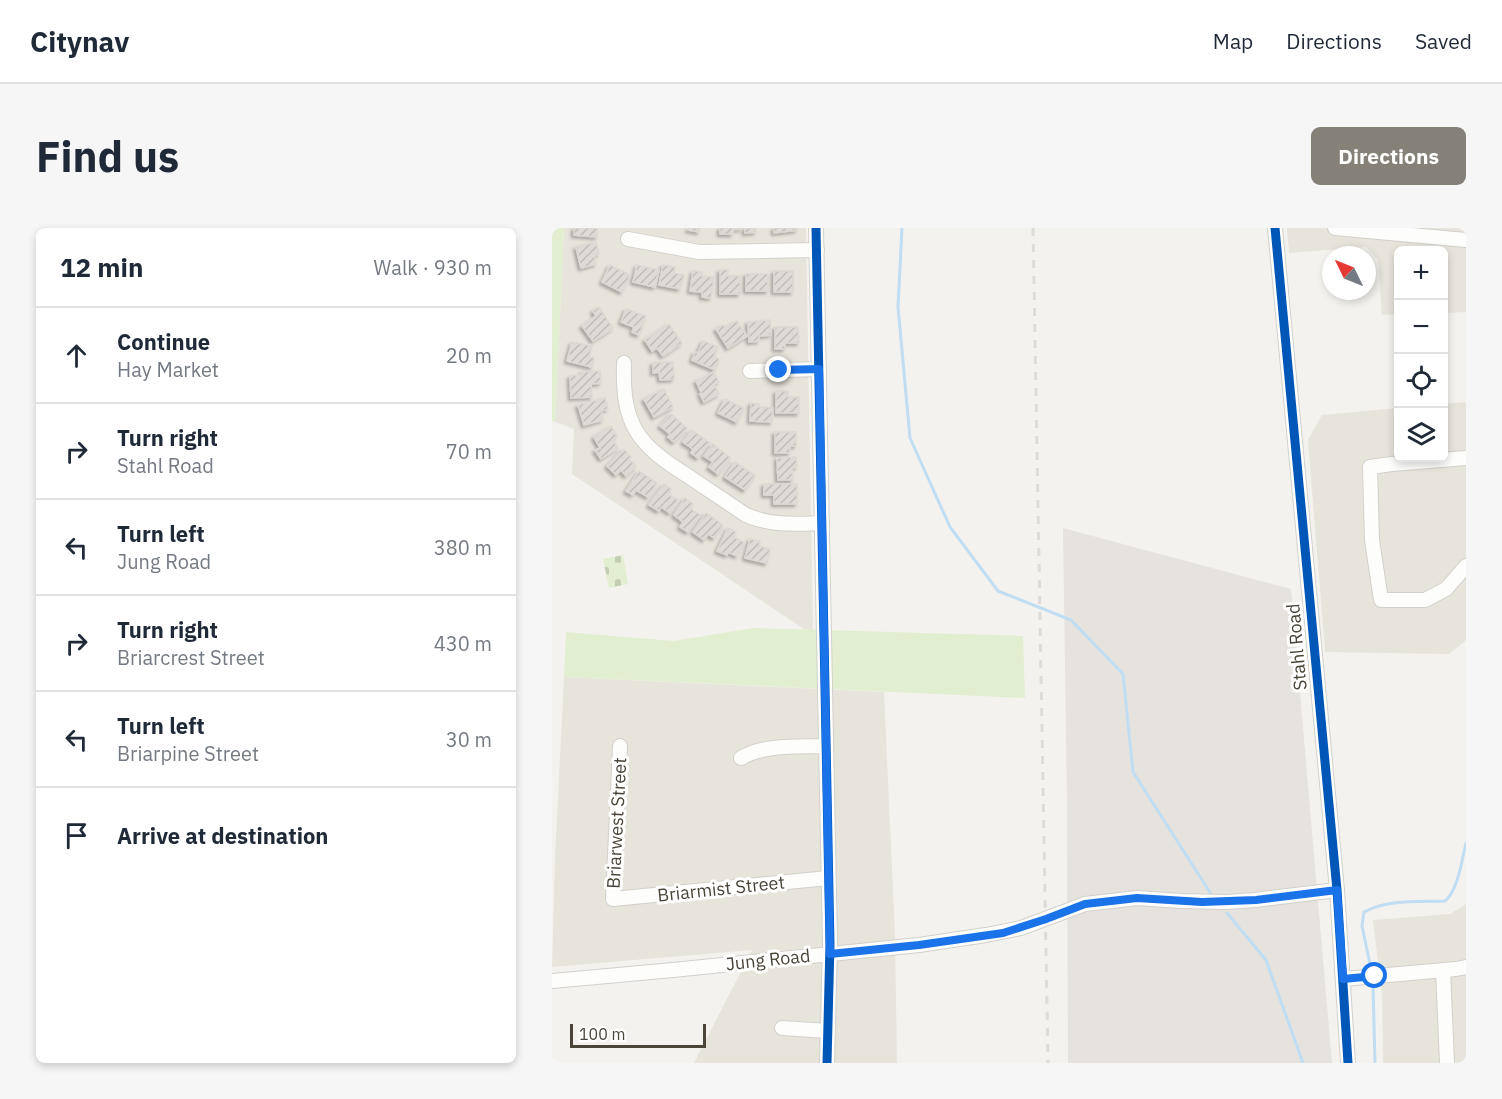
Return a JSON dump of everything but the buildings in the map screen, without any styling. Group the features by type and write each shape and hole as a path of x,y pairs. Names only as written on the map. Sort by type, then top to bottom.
{"street":[{"path":"816,228 830,954 827,1063"},
{"name":"Stahl Road","path":"1275,228 1337,890 1348,1063"},
{"path":"1335,228 1466,240"},
{"path":"628,239 699,252 817,250"},
{"path":"624,363 624,398 629,417 638,434 658,456 746,515 771,523 822,523"},
{"path":"750,371 819,369"},
{"path":"1466,458 1370,468 1372,540 1381,600 1425,600 1446,589 1466,566"},
{"name":"Briarwest Street","path":"613,899 620,746"},
{"path":"741,758 763,750 825,746"},
{"name":"Briarmist Street","path":"613,899 828,878"},
{"name":"Jung Road","path":"552,981 919,945 1003,933 1085,904 1137,898 1202,902 1256,900 1337,890"},
{"path":"1343,979 1466,967"},
{"path":"1443,970 1447,1063"},
{"path":"782,1028 828,1031"}],"shaded area":[{"path":"564,228 806,228 813,635 572,474 574,429 555,422"},
{"path":"1287,228 1466,228 1466,312 1448,313 1448,246 1394,246 1394,314 1382,315 1376,246 1322,246 1322,250 1289,253"},
{"path":"1466,402 1466,640 1449,654 1325,652 1308,440 1322,415 1394,408 1394,462 1448,462 1448,404"},
{"path":"1063,528 1291,589 1332,1063 1068,1063"},
{"path":"564,677 884,692 895,935 897,1063 694,1063 752,950 552,967"},
{"path":"1466,904 1466,1063 1383,1063 1382,996 1373,920 1450,914"}],"green space":[{"path":"552,228 564,228 555,422 552,421"},
{"path":"623,555 628,584 609,588 603,559"},
{"path":"754,628 1023,636 1025,698 564,677 566,632 674,641"}],"waterway":[{"path":"902,228 898,307 910,438 950,527 998,591 1071,620 1123,674 1133,772 1213,897"},
{"path":"1371,969 1362,926 1364,912 1393,903 1445,901 1456,882 1466,843"},
{"path":"1227,913 1266,960 1303,1063"},
{"path":"1373,985 1375,1063"}],"railway":[{"path":"1033,228 1048,1063"}],"cycle path":[{"path":"816,228 830,944 827,1063"},
{"path":"1275,228 1337,890 1348,1063"}],"route":[{"path":"779,370 819,369 830,954 1003,933 1085,904 1137,898 1227,902 1337,890 1343,979 1375,976"}]}
